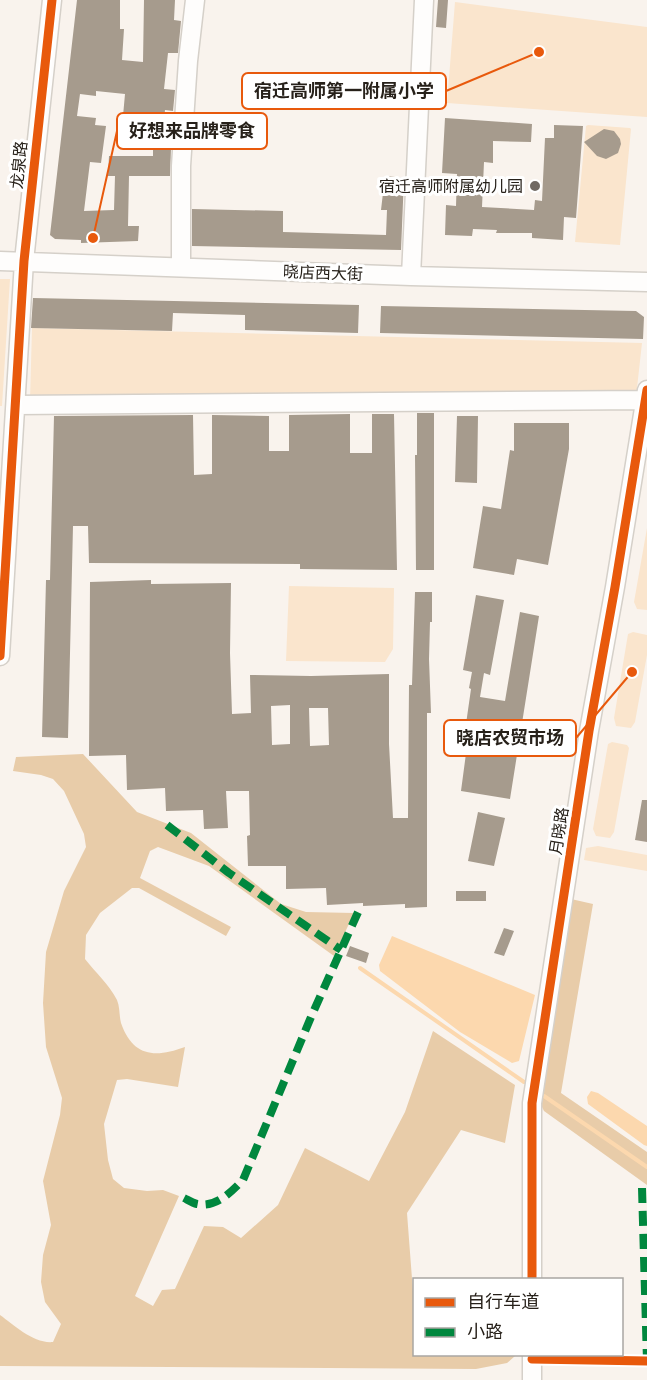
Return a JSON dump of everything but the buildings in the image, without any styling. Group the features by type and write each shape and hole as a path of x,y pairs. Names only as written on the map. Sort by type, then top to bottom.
{"street":[{"name":"龙泉路","path":"0,656 24,261 52,0"},
{"path":"181,267 181,166 188,61 195,0"},
{"path":"411,276 424,0"},
{"name":"晓店西大街","path":"0,261 647,282"},
{"path":"16,405 646,395"},
{"name":"月晓路","path":"532,1278 531,1138 535,1084 589,730 646,395"},
{"path":"532,1356 532,1380"}],"shaded area":[{"path":"455,2 647,27 647,117 447,103"},
{"path":"586,126 631,129 620,245 575,242"},
{"path":"0,279 10,279 2,406 0,406"},
{"path":"32,328 642,343 636,397 30,400"},
{"path":"647,528 647,610 637,609 634,602"},
{"path":"289,586 394,588 393,649 385,662 286,661"},
{"path":"633,632 647,635 647,655 635,722 631,728 616,726 614,718 628,634"},
{"path":"612,742 627,745 629,748 614,832 610,838 596,836 593,829 608,744"},
{"path":"83,754 137,812 191,833 281,904 306,912 354,913 334,956 209,866 158,847 150,851 140,878 231,927 226,936 139,888 132,888 100,913 86,935 85,959 114,994 119,1005 121,1023 132,1043 146,1052 155,1053 185,1047 178,1087 127,1079 117,1080 104,1124 108,1160 113,1179 124,1188 147,1191 163,1190 179,1196 135,1296 153,1306 162,1290 175,1289 204,1226 223,1227 241,1238 278,1205 305,1148 369,1181 405,1112 433,1031 515,1085 505,1143 461,1130 407,1213 413,1292 413,1356 515,1356 507,1363 476,1369 0,1366 0,1315 25,1333 46,1342 53,1342 61,1324 45,1302 41,1282 43,1255 51,1225 43,1181 60,1115 62,1098 46,1047 43,1003 46,952 64,891 86,847 84,834 64,791 53,779 13,771 16,757"},
{"path":"598,846 647,855 647,871 584,860 586,848"},
{"path":"571,899 593,904 561,1093 647,1152 647,1185 544,1111 540,1103"},
{"path":"392,936 535,995 519,1061 512,1063 460,1032 380,971 379,965"},
{"path":"591,1091 598,1093 647,1126 647,1146 588,1104 587,1097"}],"waterway":[{"path":"360,968 524,1082"},
{"path":"544,1096 647,1167"}],"marked path":[{"path":"167,825 229,873 341,950"},
{"path":"184,1198 197,1204 211,1204 223,1198 243,1180 311,1017 359,910"},
{"path":"642,1188 647,1361"}],"cycle path":[{"path":"0,656 24,261 52,0"},
{"path":"532,1278 532,1103 589,731 647,390"},
{"path":"532,1359 647,1361"}],"place":[{"name":"宿迁高师第一附属小学","path":"539,52"},
{"name":"宿迁高师附属幼儿园","path":"535,186"},
{"name":"好想来品牌零食","path":"93,238"},
{"name":"晓店农贸市场","path":"632,672"}]}
